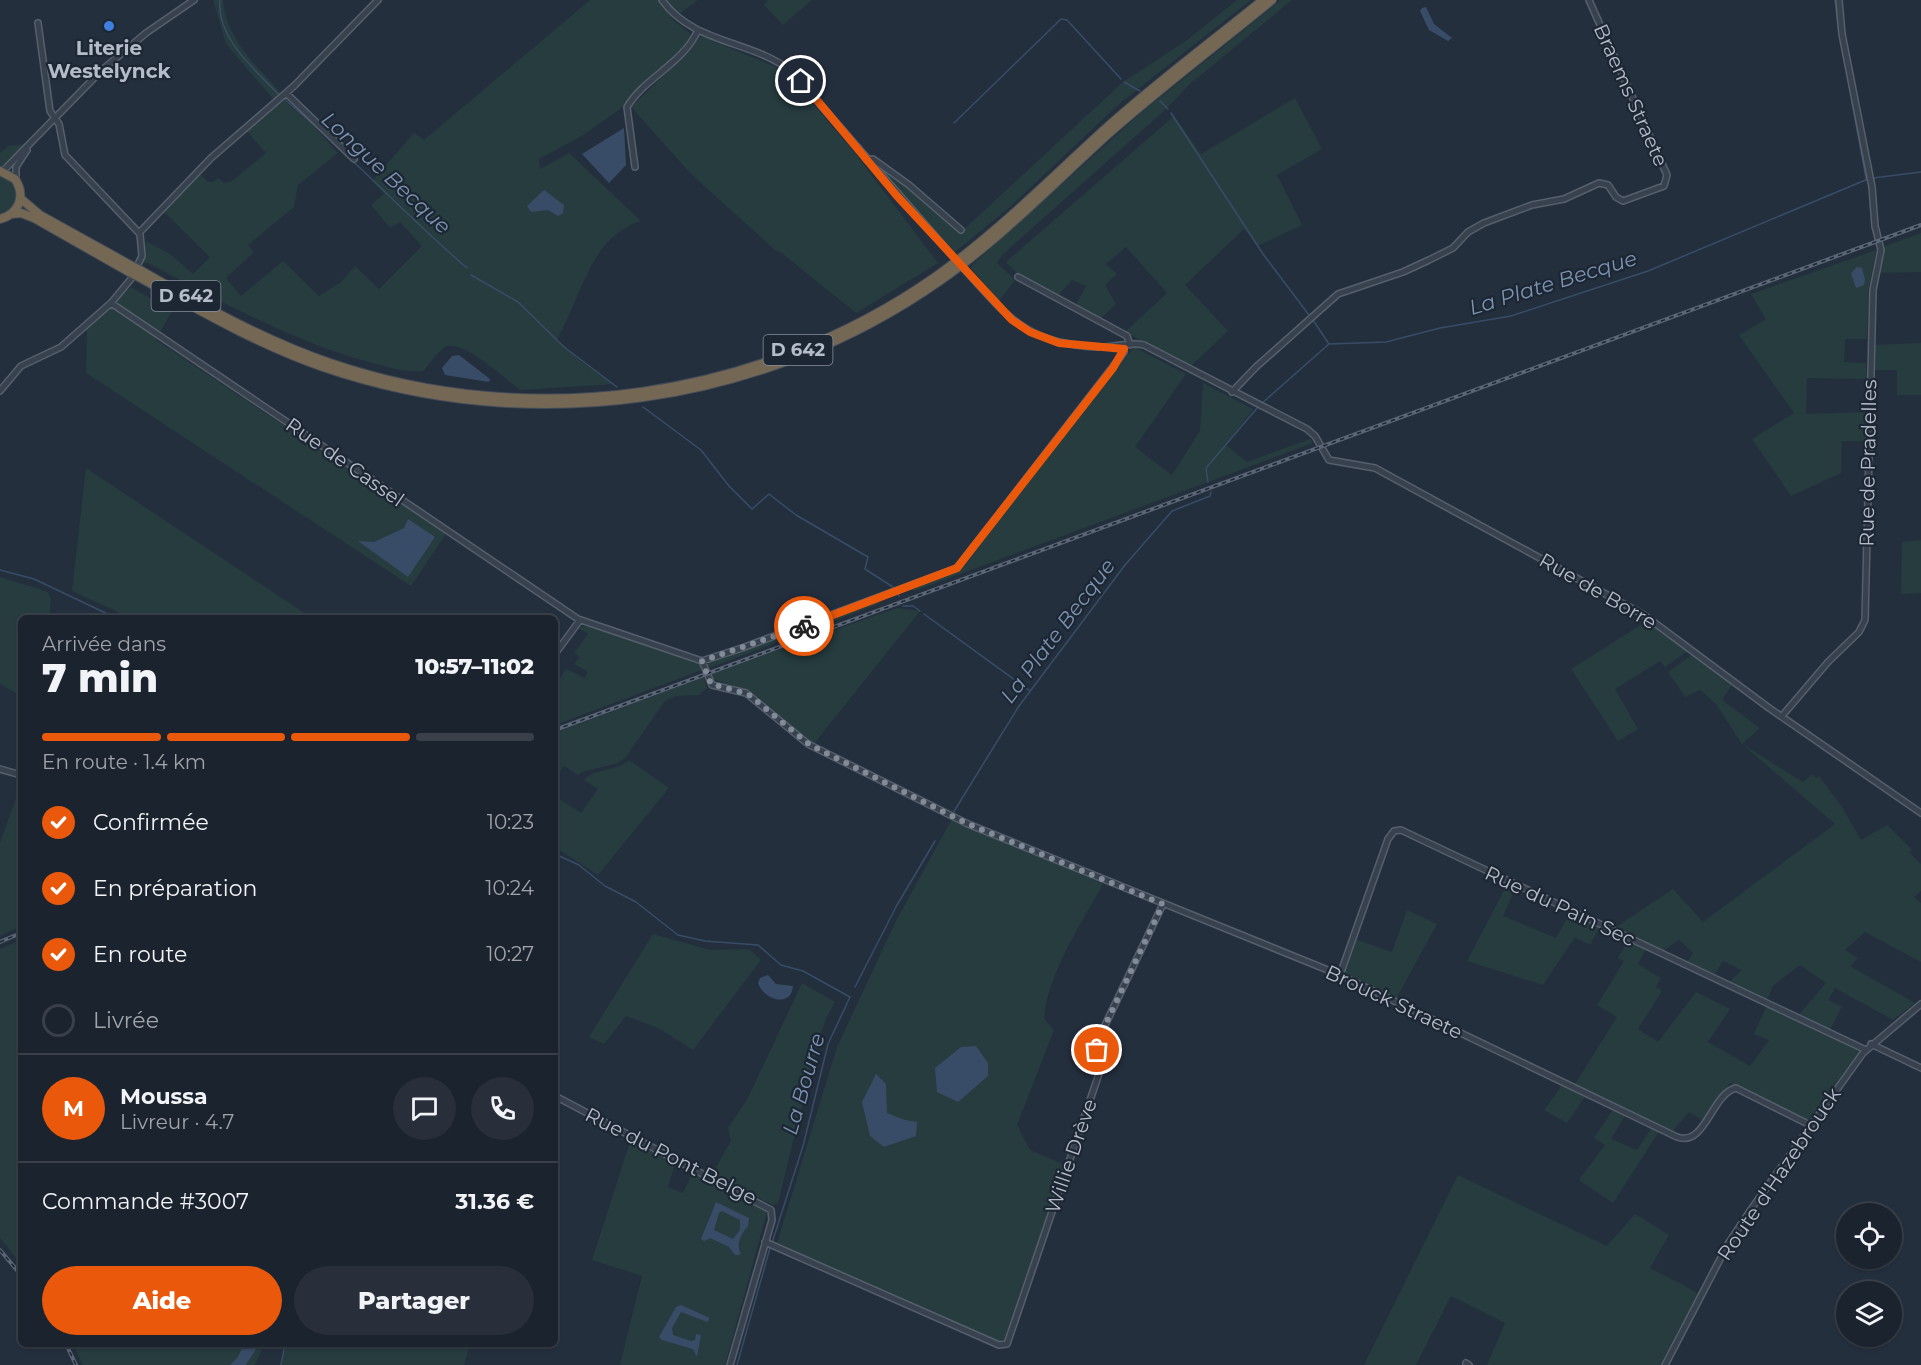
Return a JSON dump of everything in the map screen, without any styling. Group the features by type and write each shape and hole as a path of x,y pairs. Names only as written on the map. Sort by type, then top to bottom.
{"highway":[{"name":"D 642","path":"11,214 21,213 33,218 239,325 290,348 351,370 414,386 494,397 567,399 639,393 710,379 765,363 824,340 875,314 930,280 993,232 1131,107 1263,0"},
{"name":"D 642","path":"20,198 43,217 225,324 283,352 352,376 415,392 486,402 551,405 623,400 703,387 758,372 818,349 876,321 925,291 982,248 1126,118 1272,0"},
{"path":"0,219 11,214 20,198 16,181 1,171"}],"street":[{"path":"1,171 124,50 194,0"},
{"path":"139,232 229,140 286,93 378,0"},
{"path":"662,0 680,20 698,30 789,69 948,252 1009,317 1034,334 1067,345 1127,346"},
{"name":"Braems Straete","path":"1232,392 1256,367 1336,295 1429,260 1455,246 1476,227 1532,205 1564,199 1599,183 1608,185 1616,197 1623,201 1664,186 1668,175 1589,0"},
{"name":"Rue de Pradelles","path":"1782,716 1828,662 1859,632 1865,620 1873,286 1881,252 1875,226 1871,178 1842,34 1839,0"},
{"path":"0,391 21,366 61,347 111,303 141,262 142,239 139,232 68,159 63,150 59,124 49,105 38,23"},
{"path":"635,167 627,122 627,107 686,50 698,30"},
{"path":"286,93 354,159"},
{"path":"16,181 17,165 37,136"},
{"path":"867,160 873,159 898,176 961,230"},
{"path":"702,661 957,568 1113,368 1127,346 1127,336 1018,277"},
{"name":"Rue de Cassel","path":"111,303 143,327 580,620 702,661"},
{"name":"Rue de Borre","path":"1127,346 1144,345 1311,432 1329,460 1375,468 1641,613 1782,716 1921,813"},
{"path":"558,650 580,620"},
{"name":"Brouck Straete","path":"702,661 712,685 746,693 808,744 951,816 1340,975 1679,1138 1688,1139 1695,1136 1725,1093 1736,1088 1810,1125"},
{"path":"0,769 18,774"},
{"name":"Rue du Pain Sec","path":"1340,975 1388,839 1394,831 1402,830 1866,1050"},
{"name":"Willie Drève","path":"767,1243 999,1345 1005,1345 1009,1341 1102,1065 1098,1040 1163,904"},
{"name":"Route d'Hazebrouck","path":"1665,1365 1736,1231 1810,1125 1871,1044 1921,1004"},
{"path":"1871,1044 1921,1068"},
{"name":"Rue du Pont Belge","path":"558,1098 765,1205 772,1216 767,1243 730,1365"}],"green space":[{"path":"213,0 223,0 225,14 236,39 282,94 274,100 226,44"},
{"path":"590,0 658,0 673,20 691,34 684,46 619,110 580,137 539,159 540,169 569,153 641,221 624,229 598,254 557,339 579,360 614,384 520,390 472,354 462,348 452,346 442,349 423,371 389,368 312,343 229,305 148,263 143,263 146,241 170,254 193,274 210,257 162,210 198,172 208,182 213,182 218,178 224,183 232,181 266,153 245,129 283,100 310,122 338,153 298,185 294,207 248,245 254,252 226,278 241,296 283,261 319,296 341,282 355,266 379,289 422,246 400,222 390,228 371,205 384,194 372,181 414,133 424,140"},
{"path":"665,0 698,0 678,15"},
{"path":"768,0 812,0 783,25 764,5"},
{"path":"1237,0 1251,0 1119,104 1010,207 955,252 876,168 877,164 961,232 1123,82 1187,40"},
{"path":"1281,0 1292,0 1191,83 1165,110 1002,255 997,263 1015,280 999,301 970,267 1142,112"},
{"path":"701,36 774,66 787,74 854,152 938,263 856,313 775,250 692,175 631,107 687,53"},
{"path":"1295,98 1322,149 1277,175 1302,225 1258,246 1244,229 1185,285 1228,331 1190,367 1125,332 1167,293 1126,247 1106,264 1117,274 1105,285 1116,304 1100,319 1075,306 1086,286 1072,280 1057,297 1019,275 1006,262 1174,116 1201,154"},
{"path":"26,144 10,161 0,167 0,153 8,146"},
{"path":"0,174 15,188 16,196 12,207 0,215"},
{"path":"1921,233 1921,272 1877,273 1883,247"},
{"path":"1876,250 1869,287 1867,339 1845,339 1844,362 1866,363 1867,379 1807,378 1806,414 1867,412 1866,441 1842,441 1841,473 1791,496 1752,439 1794,413 1739,335 1766,319 1751,294"},
{"path":"131,287 172,311 156,340 446,534 411,586 86,373 87,326"},
{"path":"1921,343 1921,395 1897,395 1897,370 1874,370 1874,345"},
{"path":"1134,347 1186,374 1135,447 1172,475 1200,431 1203,383 1253,409 1226,445 1247,462 1310,439 1313,443 914,591 911,588 965,566 1020,491"},
{"path":"86,468 307,615 124,615 72,591"},
{"path":"1921,540 1921,593 1901,594 1902,542"},
{"path":"0,577 48,592 51,600 49,615 18,615 18,694 0,684"},
{"path":"874,602 881,603 712,667 707,666 709,661"},
{"path":"897,608 920,611 813,745 744,690 711,678 710,674"},
{"path":"1647,621 1688,651 1665,667 1660,661 1615,689 1638,729 1618,741 1571,669"},
{"path":"590,626 699,664 702,670 558,724 558,681 566,669 585,678 588,672 574,664 580,657 574,653 588,634 577,627"},
{"path":"1693,654 1733,683 1722,700 1760,728 1742,744 1716,704 1700,690 1685,697 1668,672"},
{"path":"704,677 707,688 699,695 675,696 665,701 626,757 618,763 578,775 564,766 558,775 558,732"},
{"path":"1742,744 1803,782 1812,774 1816,778 1819,776 1842,807 1861,840 1887,825 1912,850 1909,852 1921,864 1921,891 1914,897 1921,903 1921,962 1865,932 1845,950 1858,958 1850,966 1915,1003 1893,1020 1835,988 1828,1000 1842,1006 1830,1030 1798,1016 1826,983 1800,965 1773,986 1767,1000 1729,982 1742,970 1723,961 1715,974 1687,962 1693,953 1679,940 1663,951 1616,927 1673,889 1703,922 1835,824"},
{"path":"629,760 669,788 598,875 558,849 558,798 581,813 598,789 584,780 594,773 624,764"},
{"path":"18,792 18,927 0,936 0,843"},
{"path":"952,819 1103,884 1058,967 1044,1019 1054,1030 1017,1125 1030,1150 1065,1165 1005,1338 1000,1343 777,1243 837,1047 897,919"},
{"path":"1508,883 1516,887 1503,916 1556,938 1570,913 1600,927 1590,945 1575,937 1543,985 1467,961"},
{"path":"1407,910 1437,924 1396,999 1344,973 1355,939 1392,952"},
{"path":"653,934 710,950 749,949 761,960 693,1050 660,1029 626,1016 604,1044 589,1037"},
{"path":"1628,940 1646,949 1638,964 1661,978 1656,987 1662,991 1638,1029 1658,1042 1696,992 1730,1009 1708,1042 1750,1066 1769,1040 1754,1034 1767,1005 1855,1047 1859,1052 1808,1121 1730,1083 1702,1120 1689,1112 1672,1132 1575,1084 1617,1017 1597,1005 1624,961 1618,958"},
{"path":"18,941 18,1260 0,1238 0,949"},
{"path":"802,983 835,1002 826,1018 811,1068 778,1203 773,1205 712,1174 731,1141 728,1128 748,1098"},
{"path":"1562,1085 1586,1095 1567,1123 1544,1110"},
{"path":"1614,1108 1626,1114 1611,1139 1637,1150 1652,1127 1660,1130 1613,1203 1579,1180 1605,1145 1594,1138"},
{"path":"631,1139 676,1161 668,1187 683,1193 693,1171 767,1212 725,1365 620,1365 642,1276 592,1260"},
{"path":"1458,1175 1607,1246 1635,1214 1669,1235 1650,1268 1698,1293 1660,1365 1487,1365 1505,1323 1451,1296 1416,1365 1364,1365"},
{"path":"74,1347 263,1347 255,1365 83,1365"},
{"path":"285,1347 469,1347 464,1365 282,1365"}],"water":[{"path":"1426,7 1434,24 1452,38 1448,41 1429,30 1420,11"},
{"path":"624,128 626,165 609,183 582,154"},
{"path":"544,190 564,205 563,213 558,216 548,210 531,212 527,206"},
{"path":"1857,267 1862,268 1865,279 1864,285 1856,288 1851,273"},
{"path":"459,355 490,379 489,382 445,375 442,368 452,356"},
{"path":"408,519 435,537 408,577 358,541 374,542 404,528"},
{"path":"768,975 776,984 793,986 791,993 787,997 777,999 765,993 758,983 760,978"},
{"path":"976,1046 988,1063 988,1076 958,1102 937,1092 935,1068 961,1047"},
{"path":"876,1074 886,1084 887,1113 917,1122 916,1136 884,1147 870,1136 862,1102"},
{"path":"716,1202 749,1218 748,1226 739,1242 741,1254 735,1255 729,1247 710,1238 704,1241 701,1239","holes":["722,1211 740,1220 740,1230 733,1239 714,1230 719,1213"]},
{"path":"681,1305 710,1318 707,1322 681,1312 672,1328 673,1335 691,1341 695,1340 696,1334 701,1335 697,1357 693,1349 662,1340 659,1337 676,1307"},
{"path":"243,1347 257,1347 246,1365 230,1365 238,1357"}],"waterway":[{"name":"Longue Becque","path":"220,0 220,14 231,40 248,63 278,94"},
{"path":"1835,0 1851,95"},
{"path":"954,123 1061,19 1067,20 1121,79"},
{"path":"1124,82 1140,91"},
{"name":"Longue Becque","path":"284,99 467,268"},
{"path":"1160,101 1168,109"},
{"path":"1852,102 1866,178"},
{"path":"1171,113 1263,254 1309,315"},
{"name":"La Plate Becque","path":"1873,178 1921,172"},
{"name":"La Plate Becque","path":"1261,404 1329,344 1386,342 1440,328 1511,316 1648,271 1868,179"},
{"name":"Longue Becque","path":"471,275 518,302 564,347 617,387"},
{"path":"1313,320 1329,344"},
{"name":"Longue Becque","path":"643,407 701,450 729,486 752,509 769,494 796,515 868,557 865,569 896,589"},
{"name":"La Plate Becque","path":"1208,482 1206,468 1258,407"},
{"name":"La Plate Becque","path":"953,813 1019,706 1125,565 1172,511 1210,496 1211,492"},
{"name":"La Bourre","path":"0,570 34,579 110,615"},
{"name":"Longue Becque","path":"903,606 913,606 920,611"},
{"name":"Longue Becque","path":"924,614 1030,691"},
{"path":"855,987 897,905 935,841"},
{"name":"La Bourre","path":"558,855 579,865 605,886 636,902 678,935 705,941 758,945 781,965 803,971 850,997 828,1044 803,1146 772,1243"},
{"name":"La Bourre","path":"737,1365 770,1248"},
{"path":"281,1365 284,1347"}],"railway":[{"path":"558,729 1921,225"},
{"path":"0,942 18,934"},
{"path":"0,1250 18,1271"},
{"path":"67,1347 76,1365"}],"way so far":[{"path":"804,626 702,661 707,677 714,686 746,693 808,744 964,823 1163,904 1096,1044 1097,1050"}],"place":[{"name":"Literie Westelynck","path":"109,26"}],"route":[{"path":"801,81 897,196 1012,320 1041,338 1059,343 1107,348 1124,347 1124,352 1113,368 959,566 952,571 804,626"}]}
